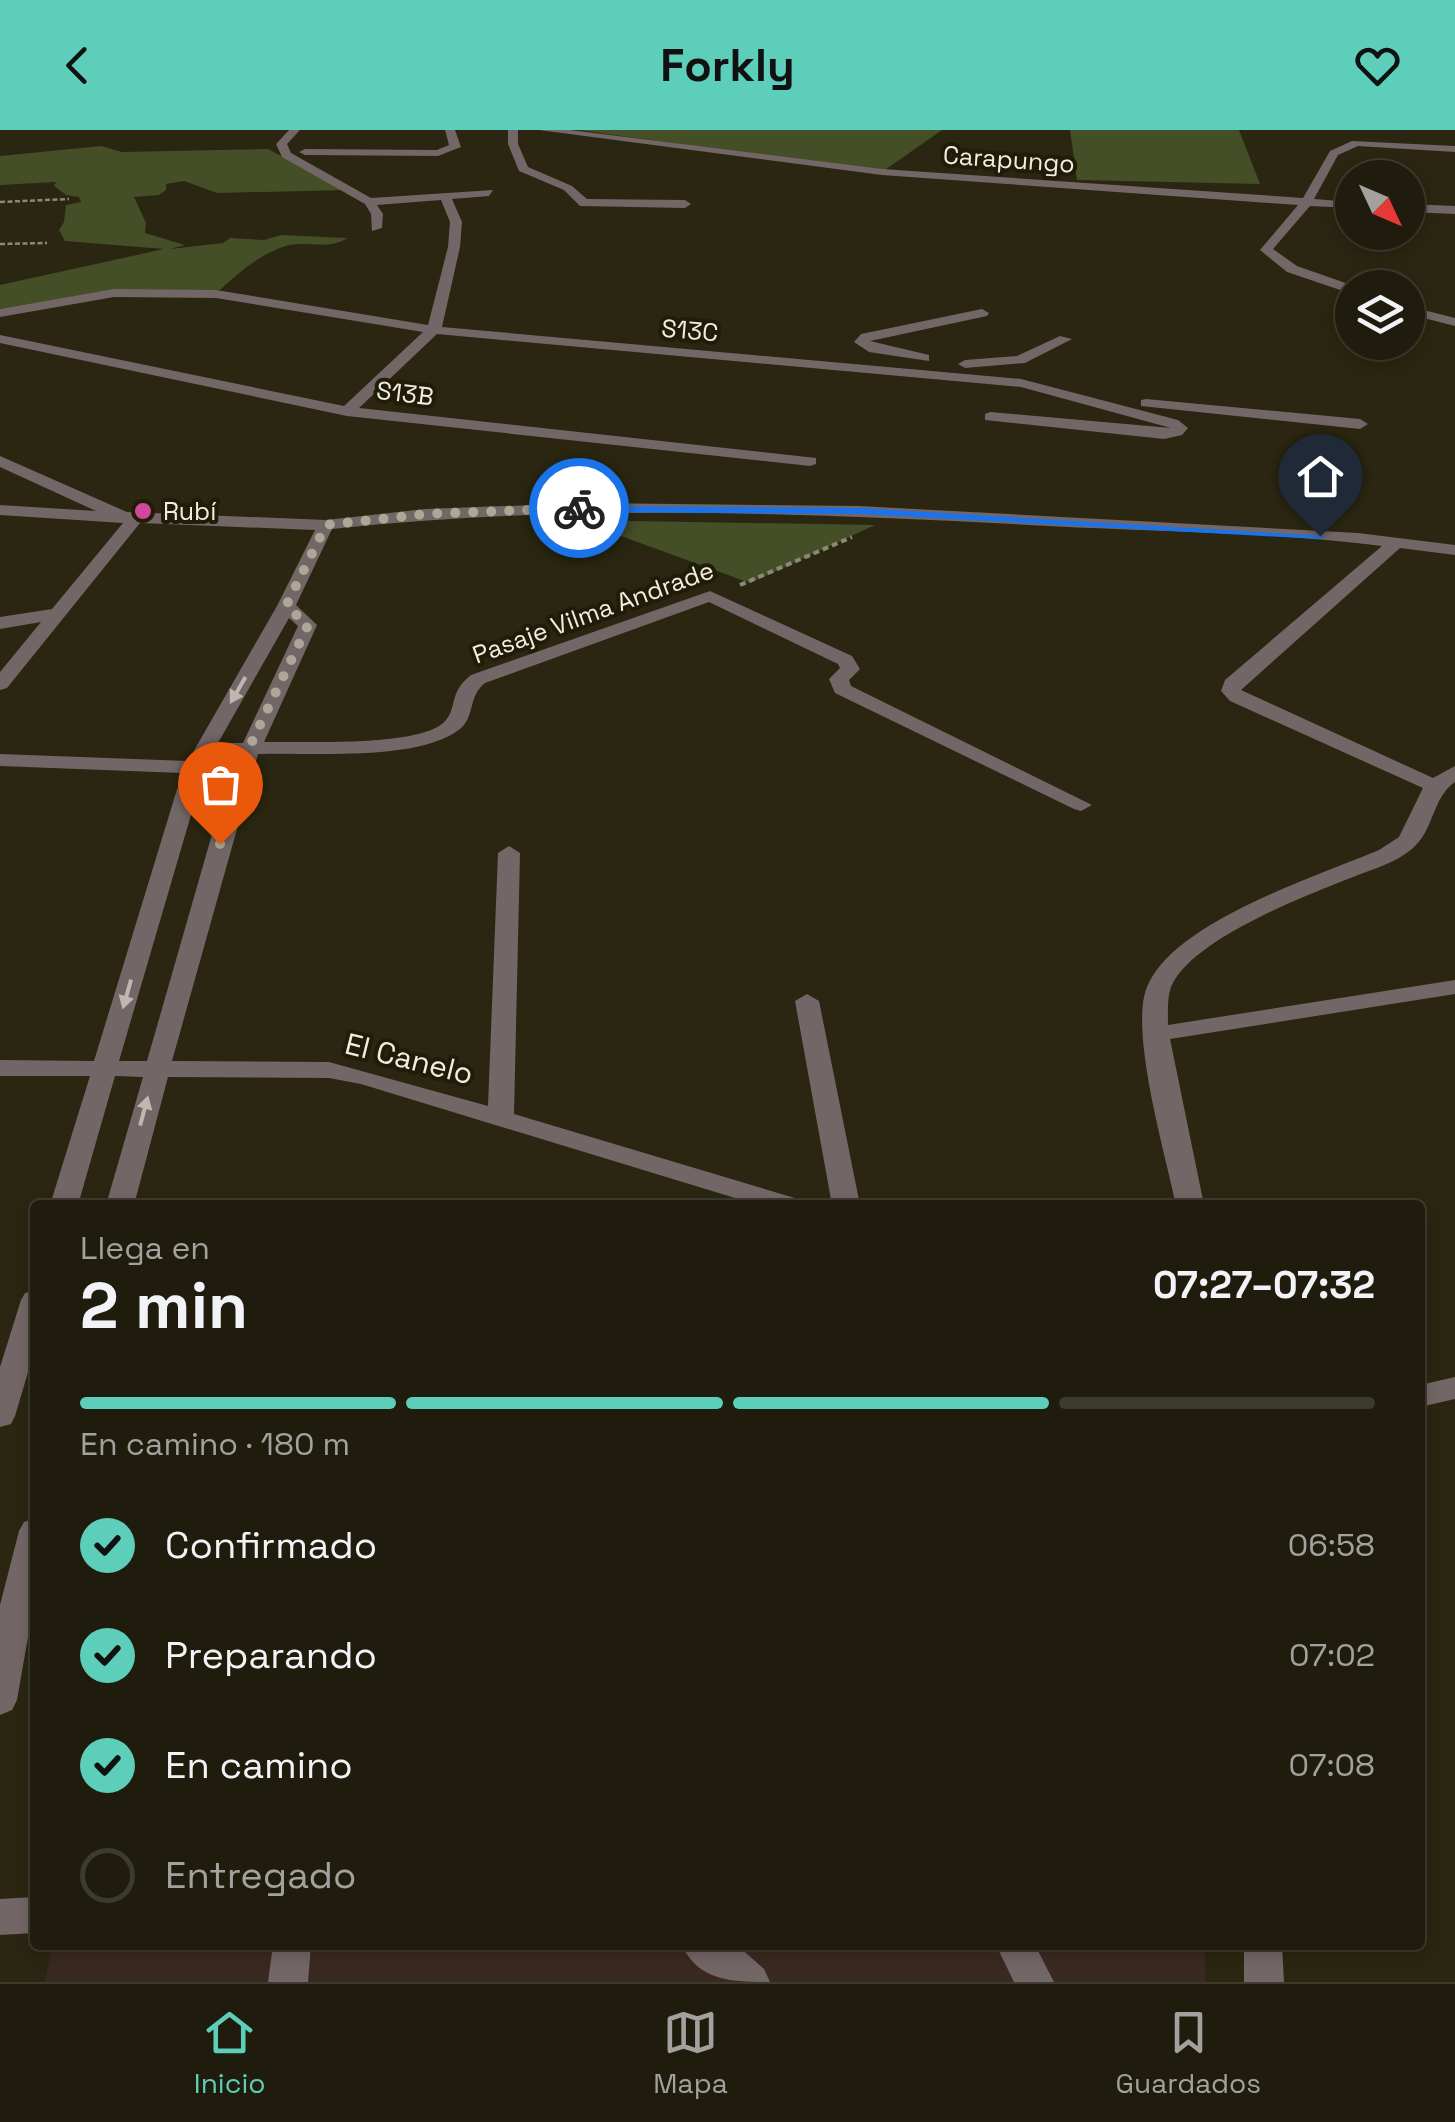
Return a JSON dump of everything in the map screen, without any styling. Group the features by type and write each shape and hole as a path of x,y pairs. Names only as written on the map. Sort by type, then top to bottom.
{"street":[{"path":"294,130 282,144 286,155 369,202 377,214 376,228"},
{"path":"305,152 450,151 455,148 450,130"},
{"path":"513,130 513,144 523,170 568,188 584,203 685,204"},
{"name":"Carapungo","path":"544,130 882,172 1335,204"},
{"path":"1335,284 1292,268 1266,250 1306,203 1334,153 1356,144 1455,149"},
{"path":"314,170 348,170"},
{"path":"369,202 489,192"},
{"path":"347,412 434,330 456,222 445,196"},
{"path":"1425,209 1455,210"},
{"name":"S13C","path":"0,312 63,299 159,291 216,294 434,330 1022,383 1180,428 1178,432 1164,434 990,417"},
{"path":"966,364 895,354 861,342 866,337 982,314"},
{"path":"1425,314 1455,322"},
{"name":"S13B","path":"0,339 347,412 810,461"},
{"path":"871,369 1020,360 1065,339"},
{"path":"1022,383 1128,401 1360,424"},
{"path":"0,461 134,520"},
{"path":"0,510 134,520 326,525 426,514 588,508 897,512 1455,550"},
{"path":"0,684 134,520"},
{"path":"66,1200 199,759 286,606 326,525"},
{"path":"1189,1200 1156,1034 1159,987 1189,949 1239,919 1387,855 1408,841 1445,779 1237,697 1231,691 1232,684 1396,543"},
{"path":"710,596 846,660 850,669 840,680 842,689 1081,804"},
{"name":"Pasaje Vilma Andrade","path":"245,759 438,736 458,720 461,697 467,686 478,679 710,596"},
{"path":"121,1200 155,1067 245,759 308,625 286,606"},
{"path":"0,623 56,614"},
{"path":"0,760 245,759"},
{"path":"501,1117 509,852"},
{"path":"1156,1034 1455,987"},
{"path":"807,1000 845,1200"},
{"name":"El Canelo","path":"0,1068 329,1070 501,1117 762,1200"},
{"path":"0,1416 30,1317"},
{"path":"1425,1395 1455,1388"},
{"path":"0,1700 9,1597 30,1544"},
{"path":"0,1917 30,1915"},
{"path":"288,1982 291,1950"},
{"path":"710,1950 750,1982"},
{"path":"1018,1950 1034,1982"},
{"path":"1263,1950 1264,1982"}],"path":[{"path":"0,202 69,199"},
{"path":"0,244 47,243"},
{"name":"Pasaje Vilma Andrade","path":"710,596 800,562 897,512"}],"shaded area":[{"path":"51,1950 1205,1950 1205,1982 45,1982"}],"green space":[{"path":"578,130 942,130 882,172"},
{"path":"1070,130 1239,130 1260,184 1077,180"},
{"path":"101,146 122,152 268,149 345,190 217,193 184,181 166,184 166,190 159,195 134,197 146,223 145,233 185,245 170,249 223,243 230,238 347,238 332,244 294,244 276,249 250,264 220,290 114,290 0,309 0,285 164,249 65,241 59,230 66,205 81,202 79,197 66,195 54,186 56,182 0,185 0,156"},
{"path":"577,520 875,525 750,583"}],"way so far":[{"path":"220,844 248,750 308,625 286,606 326,525 426,514 579,508"}],"place":[{"name":"Rubí","path":"143,511"}],"route":[{"path":"579,508 860,511 1320,536"}]}
